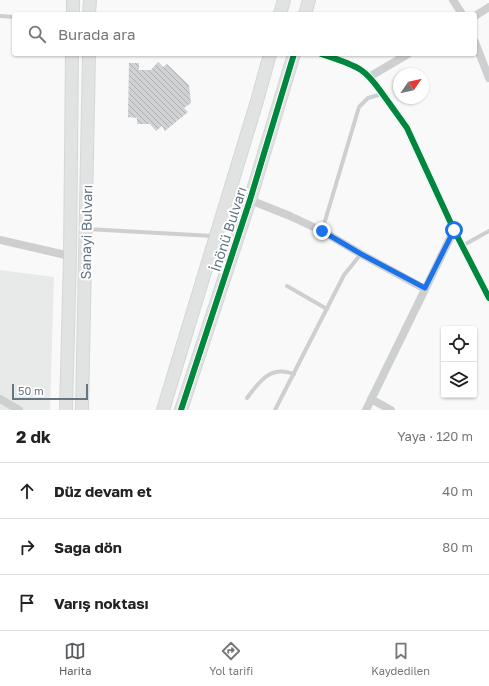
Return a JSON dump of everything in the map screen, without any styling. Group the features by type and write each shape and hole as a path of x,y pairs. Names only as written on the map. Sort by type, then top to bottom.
{"street":[{"path":"73,0 73,12"},
{"path":"90,0 90,12"},
{"path":"281,12 284,0"},
{"path":"306,12 309,0"},
{"path":"453,0 461,12"},
{"path":"477,15 489,7"},
{"path":"477,47 489,78"},
{"name":"Sanayi Bulvarı","path":"66,410 70,256 72,56"},
{"name":"Sanayi Bulvarı","path":"82,410 89,56"},
{"name":"İnönü Bulvarı","path":"163,410 269,56"},
{"name":"İnönü Bulvarı","path":"181,410 250,200 293,56"},
{"path":"327,56 361,70 369,77 375,83 407,128 454,230 489,298"},
{"path":"369,77 405,56"},
{"path":"250,200 322,231 361,254 425,288"},
{"path":"366,410 454,230"},
{"path":"0,240 70,256"},
{"path":"0,399 19,410"},
{"path":"371,399 391,410"}],"lane":[{"path":"0,16 12,17"},
{"path":"322,231 359,107 368,98 382,94"},
{"path":"86,229 216,236"},
{"path":"462,246 489,231"},
{"path":"275,410 344,275 361,254"},
{"path":"287,286 327,309"},
{"path":"246,398 265,376 271,373 282,371 294,374"}],"shaded area":[{"path":"0,270 54,277 50,410 0,410"}],"building":[{"path":"158,62 163,67 167,64 189,85 191,103 184,108 188,112 165,131 162,126 156,131 150,124 137,124 137,118 128,117 129,63 139,63 139,70 151,70"}],"cycle path":[{"path":"181,410 250,200 293,56"},
{"path":"327,56 352,65 365,73 376,84 407,128 454,230 489,298"}],"route":[{"path":"322,231 361,254 425,288 454,230"}]}
